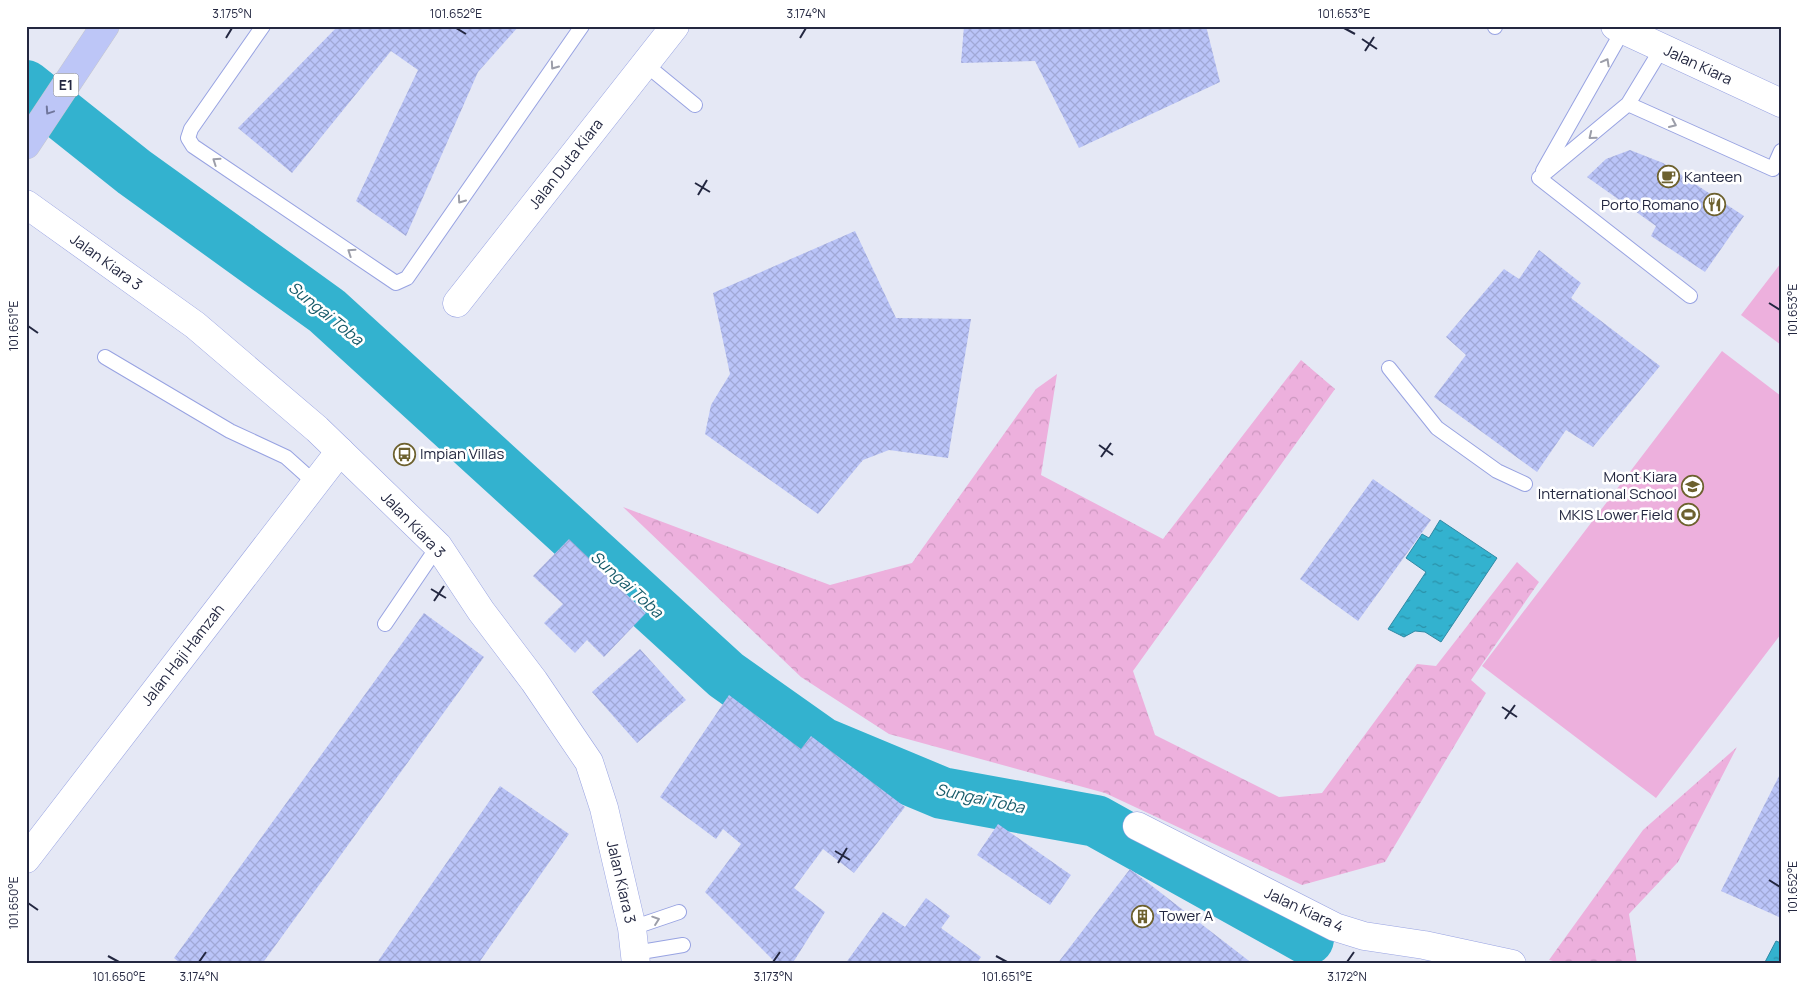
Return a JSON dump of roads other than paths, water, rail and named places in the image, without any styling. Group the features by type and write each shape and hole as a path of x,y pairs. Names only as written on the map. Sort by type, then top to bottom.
{"highway":[{"name":"E1","path":"26,145 105,26"}],"street":[{"name":"Jalan Duta Kiara","path":"457,303 674,26"},
{"name":"Jalan Kiara","path":"1619,28 1781,103"},
{"name":"Jalan Kiara 3","path":"26,204 194,325 317,429 438,546 481,611 534,681 589,762 604,808 634,948"},
{"name":"Jalan Haji Hamzah","path":"26,859 340,451"},
{"name":"Jalan Kiara 4","path":"1137,826 1334,927 1364,936 1424,945 1512,964"}],"lane":[{"path":"263,26 192,129 188,138 194,146 396,283 407,278 582,26"},
{"path":"1539,178 1619,28"},
{"path":"1539,178 1628,104 1662,48"},
{"path":"645,64 695,105"},
{"path":"1628,104 1773,169 1781,151"},
{"path":"1539,178 1690,296"},
{"path":"105,357 230,431 286,457 315,483"},
{"path":"1388,368 1437,428 1497,470 1525,484"},
{"path":"385,624 438,546"},
{"path":"634,948 679,912"},
{"path":"634,948 683,945"}],"water":[{"path":"1440,520 1497,558 1441,642 1425,632 1415,631 1404,637 1388,629 1426,572 1406,558 1422,534 1429,538"},
{"path":"1776,941 1781,943 1781,964 1764,964"}],"waterway":[{"name":"Sungai Toba","path":"26,86 134,172 327,311 726,675 822,743 942,793 1096,821 1308,939"}],"place":[{"name":"Kanteen","path":"1668,177"},
{"name":"Porto Romano","path":"1715,205"},
{"name":"Impian Villas","path":"404,454"},
{"name":"Mont Kiara International School","path":"1693,486"},
{"name":"MKIS Lower Field","path":"1689,515"},
{"name":"Tower A","path":"1143,916"}]}
